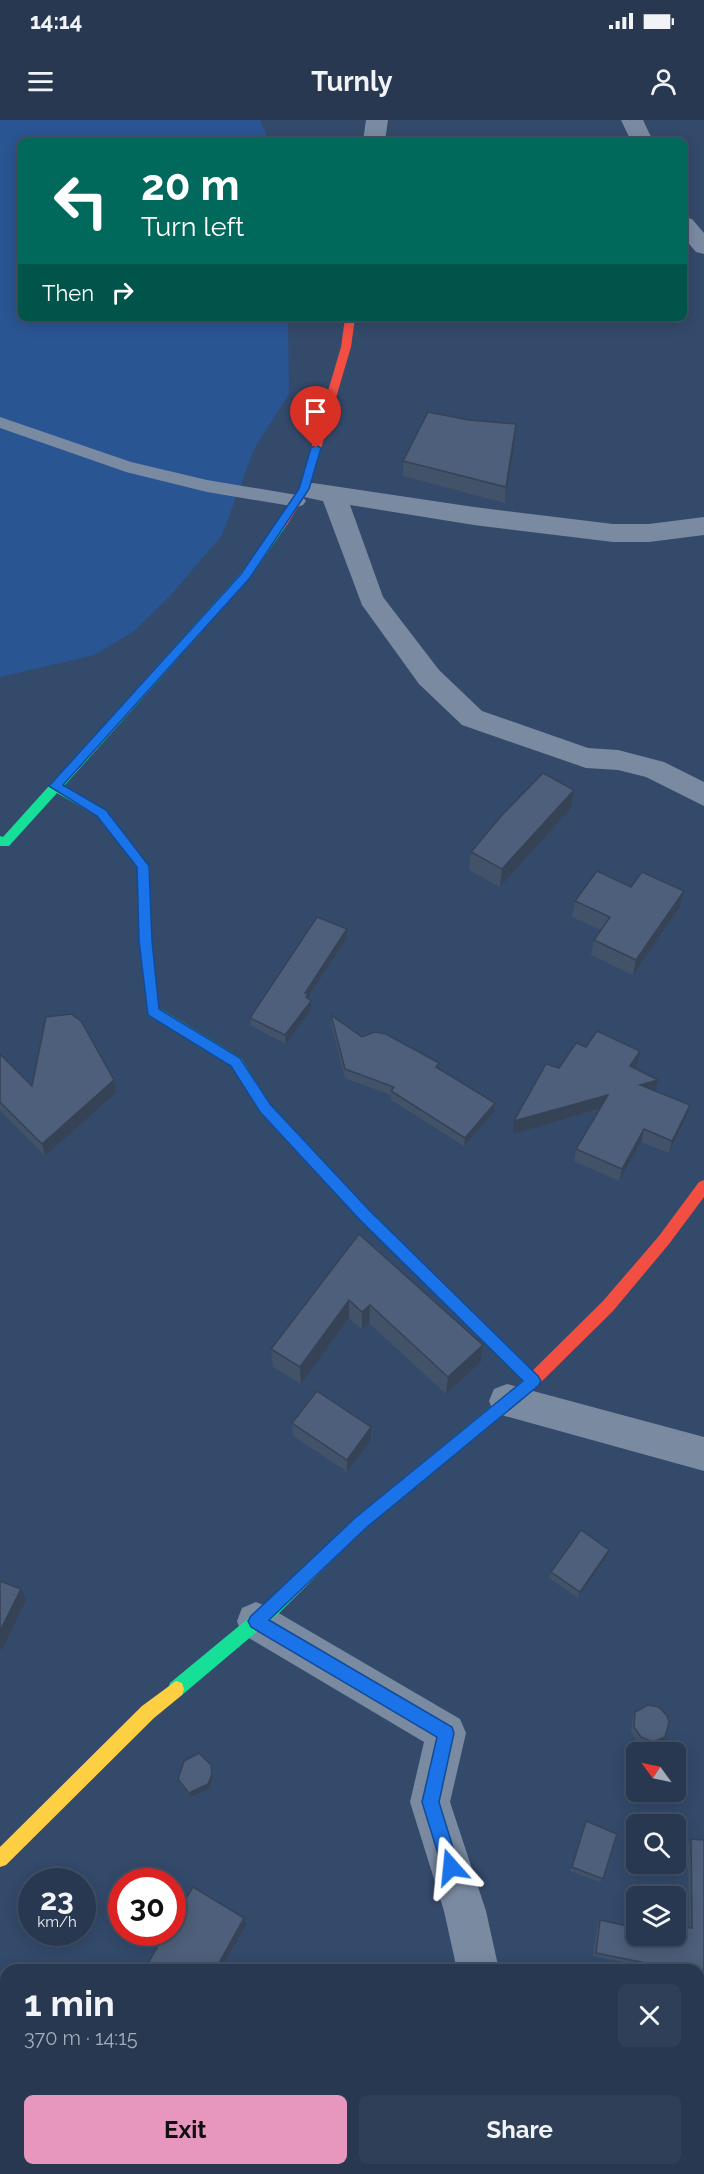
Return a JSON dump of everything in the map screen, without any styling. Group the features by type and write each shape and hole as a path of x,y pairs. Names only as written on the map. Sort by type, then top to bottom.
{"street":[{"path":"374,138 377,120"},
{"path":"632,120 641,138"},
{"path":"687,227 704,247"},
{"path":"0,842 5,843 245,576 300,495 346,347 350,321"},
{"path":"300,495 333,494 474,516 613,533 649,533 704,526"},
{"path":"333,494 371,599 429,677 472,718 586,758 618,760 654,769 704,795"},
{"path":"55,786 102,813 143,866 145,941 153,1011 236,1062 272,1116 365,1216 520,1391 704,1454"},
{"path":"0,1859 148,1712 256,1621 360,1523 520,1391 608,1306 664,1239 704,1186"},
{"path":"256,1621 446,1733 430,1802 465,1911 477,1964"}],"lane":[{"path":"0,422 126,466 207,486 300,495"}],"shaded area":[{"path":"0,120 260,120 268,138 18,138 18,321 288,321 289,394 254,449 222,535 171,595 133,632 94,655 0,677"}],"building":[{"path":"428,412 469,420 516,424 506,487 403,461"},
{"path":"543,773 574,790 502,869 471,852 503,814"},
{"path":"597,871 631,887 642,872 684,891 636,960 594,940 610,917 575,901"},
{"path":"317,917 347,929 305,993 311,1001 285,1035 250,1018"},
{"path":"71,1014 81,1021 114,1080 42,1144 0,1102 0,1054 32,1086 46,1017"},
{"path":"331,1015 362,1037 375,1032 386,1034 439,1063 436,1067 495,1103 465,1138 391,1091 394,1087 345,1069"},
{"path":"597,1031 640,1051 630,1066 658,1080 640,1085 690,1105 672,1141 644,1129 622,1169 576,1149 608,1095 514,1121 546,1064 559,1068 576,1043 586,1047"},
{"path":"359,1234 483,1345 448,1377 370,1305 362,1312 349,1300 300,1367 271,1349"},
{"path":"317,1391 371,1427 347,1460 292,1423"},
{"path":"581,1530 609,1550 580,1592 551,1572"},
{"path":"0,1581 21,1589 0,1631"},
{"path":"648,1705 659,1707 669,1722 665,1737 653,1742 641,1737 634,1727 635,1712"},
{"path":"199,1753 211,1765 212,1774 208,1784 189,1793 178,1779 184,1761"},
{"path":"586,1821 617,1834 603,1879 572,1867"},
{"path":"691,1839 704,1840 704,1964 650,1964 596,1953 600,1920 626,1926 626,1946 686,1946 686,1927 692,1928"},
{"path":"193,1887 244,1918 218,1964 148,1964 158,1946 186,1946 186,1898"}],"traffic: fast":[{"path":"0,841 5,843 245,576 283,523"},
{"path":"55,786 101,813 143,866 145,941 153,1011 236,1062 265,1108 365,1216 408,1258"},
{"path":"176,1689 273,1608 360,1523 526,1387"}],"traffic: slow":[{"path":"408,1258 533,1381"},
{"path":"0,1859 148,1712 176,1689"}],"traffic: jam":[{"path":"283,523 304,489 346,347 350,321"},
{"path":"526,1387 608,1306 664,1240 704,1186"}],"route":[{"path":"316,448 304,489 245,576 55,786 102,813 143,866 145,941 153,1011 236,1062 265,1108 365,1216 533,1381 360,1523 273,1608 256,1621 446,1733 430,1802 451,1867"}]}
